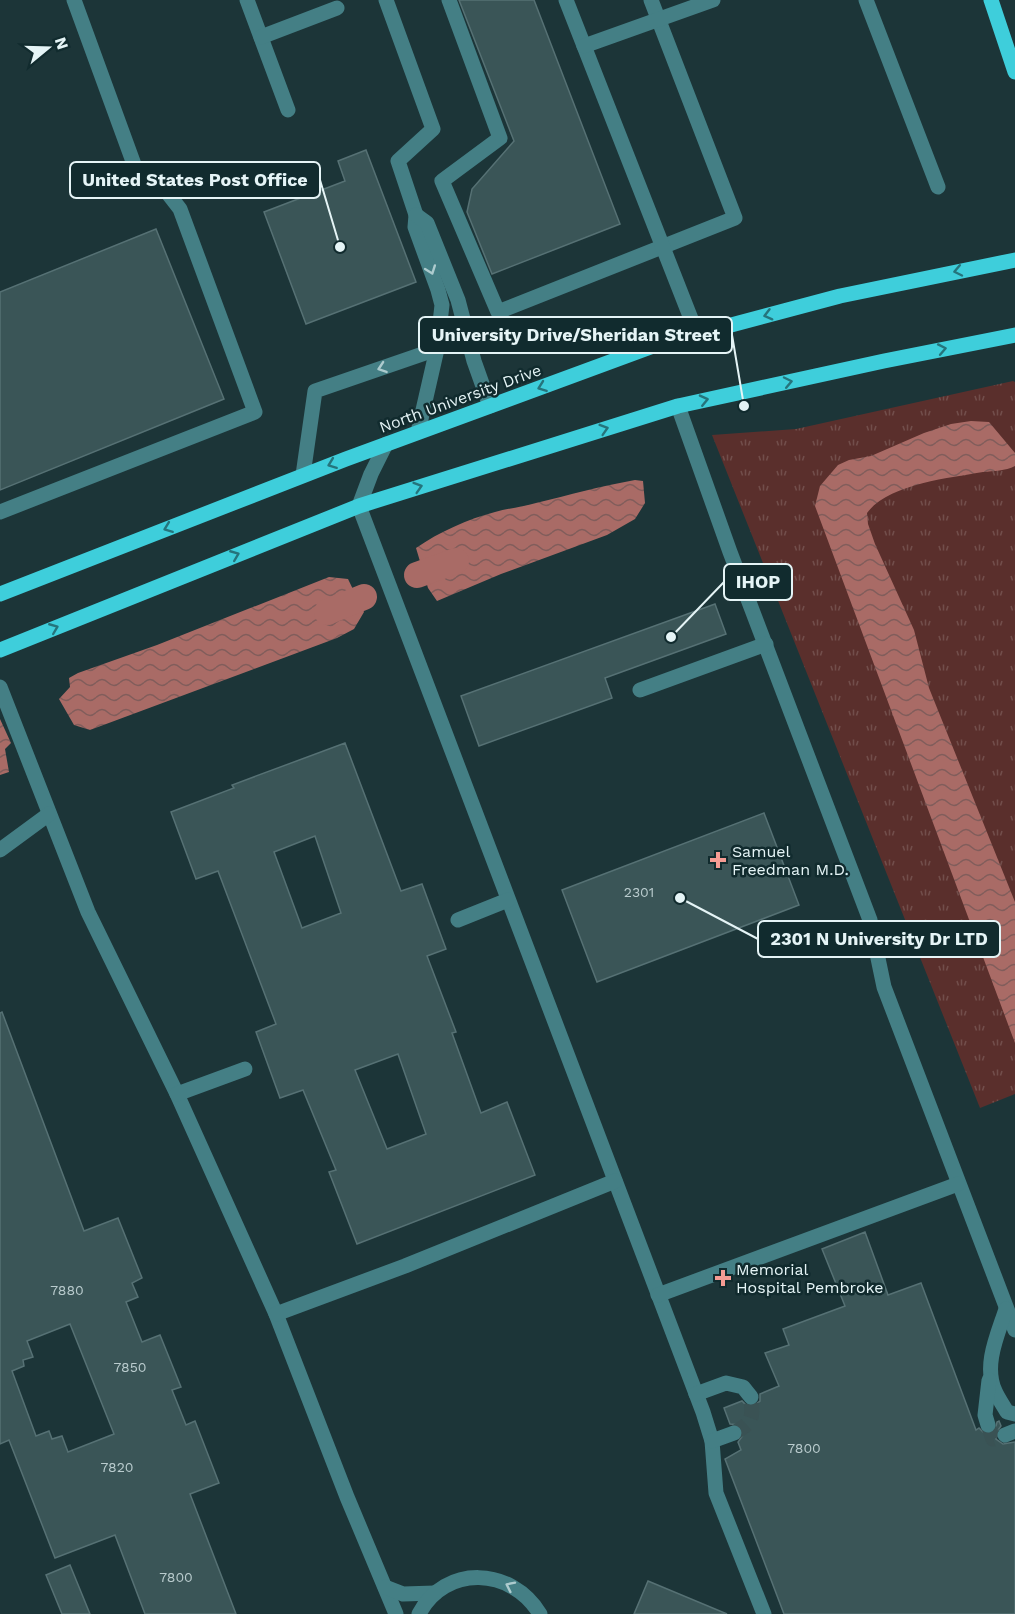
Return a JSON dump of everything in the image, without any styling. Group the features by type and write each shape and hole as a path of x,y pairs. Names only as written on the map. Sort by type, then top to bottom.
{"main road":[{"path":"991,0 1015,72"},
{"name":"North University Drive","path":"0,594 303,475 656,345 840,296 1015,260"},
{"path":"0,650 359,506 678,406 1015,334"}],"lane":[{"path":"0,512 255,412 180,209 159,182 139,178 74,0"},
{"path":"247,0 288,110"},
{"path":"386,0 433,129 398,161 416,215 415,227 442,305 437,349 418,432"},
{"path":"449,0 500,138 442,182 498,312 735,218 651,0"},
{"path":"566,0 697,334"},
{"path":"584,46 713,0"},
{"path":"866,0 938,187"},
{"path":"261,37 337,8"},
{"path":"416,215 427,223 458,300 474,361 490,406"},
{"path":"303,475 315,391 437,349"},
{"path":"678,406 730,552 870,920 884,987 1015,1330"},
{"path":"387,444 370,474 359,506 696,1394 712,1441 716,1493 764,1614"},
{"path":"640,690 766,644"},
{"path":"0,687 88,912 177,1094 276,1314 347,1497 396,1614"},
{"path":"0,850 50,814"},
{"path":"458,920 508,900"},
{"path":"177,1094 245,1069"},
{"path":"276,1314 405,1266 615,1181"},
{"path":"658,1295 958,1184"},
{"path":"988,1425 985,1415 992,1355 1006,1309"},
{"path":"990,1371 994,1390 1002,1404 1007,1412 1015,1414"},
{"path":"696,1394 726,1383 743,1387 751,1397"},
{"path":"712,1441 734,1433"},
{"path":"419,1614 435,1593 451,1583 470,1578 489,1578 505,1582 520,1591 533,1603 540,1614"},
{"path":"385,1587 403,1593 435,1593"}],"green space":[{"path":"1015,382 1015,1094 980,1108 712,435 796,429"}],"water":[{"path":"971,421 989,422 1015,453 1015,466 1003,470 937,480 904,489 889,495 867,513 875,544 914,630 929,688 1015,902 1015,1043 815,506 820,486 838,465 849,460 871,456 951,424"},
{"path":"635,480 643,481 645,503 635,519 607,535 501,574 437,601 428,588 416,548 444,531 495,512"},
{"path":"329,577 348,579 364,612 354,629 337,638 90,730 74,725 59,699 70,687 69,678 78,673 157,645"},
{"path":"0,719 11,743 5,749 9,772 0,775"}],"building":[{"path":"459,0 534,0 620,224 492,274 467,212 472,189 514,141"},
{"path":"366,150 416,282 306,324 264,212 345,181 338,161"},
{"path":"156,229 224,399 0,490 0,292"},
{"path":"715,604 726,634 605,678 612,698 479,746 461,696"},
{"path":"345,743 401,891 422,884 446,949 427,956 456,1032 452,1033 481,1113 507,1102 535,1175 357,1244 329,1172 336,1170 303,1090 280,1098 256,1032 276,1024 218,871 196,879 171,812 234,788 232,785","holes":["315,836 341,913 302,928 274,852","398,1054 426,1134 387,1149 355,1070"]},
{"path":"764,813 799,905 597,982 562,890"},
{"path":"2,1012 84,1231 118,1218 142,1278 132,1283 138,1297 126,1302 142,1342 160,1335 181,1387 172,1390 186,1425 195,1421 219,1483 190,1494 236,1614 145,1614 115,1535 55,1558 9,1440 0,1444 0,1013","holes":["70,1324 114,1434 68,1452 62,1436 52,1439 49,1431 36,1436 12,1371 24,1366 23,1360 33,1357 27,1341"]},
{"name":"Memorial Hospital Pembroke","path":"865,1232 888,1295 921,1283 976,1430 979,1428 985,1434 991,1434 995,1431 999,1421 1001,1426 996,1433 996,1439 1003,1444 1015,1442 1015,1614 784,1614 725,1459 741,1450 738,1442 744,1434 740,1425 730,1424 724,1408 742,1401 747,1406 753,1406 760,1401 760,1394 779,1386 765,1353 789,1345 783,1329 845,1306 822,1249"},
{"path":"70,1565 90,1614 62,1614 46,1575"},
{"path":"648,1581 727,1614 634,1614"}],"waterway":[{"path":"417,575 456,561"},
{"path":"327,612 364,597"}],"tunnel":[{"path":"734,1433 745,1426 752,1415 751,1397"},
{"path":"988,1425 993,1439 1005,1435"}],"place":[{"name":"United States Post Office","path":"340,247"},
{"name":"University Drive/Sheridan Street","path":"744,406"},
{"name":"IHOP","path":"671,637"},
{"name":"Samuel Freedman M.D.","path":"718,860"},
{"name":"2301 N University Dr LTD","path":"680,898"},
{"name":"Memorial Hospital Pembroke","path":"723,1278"}]}
